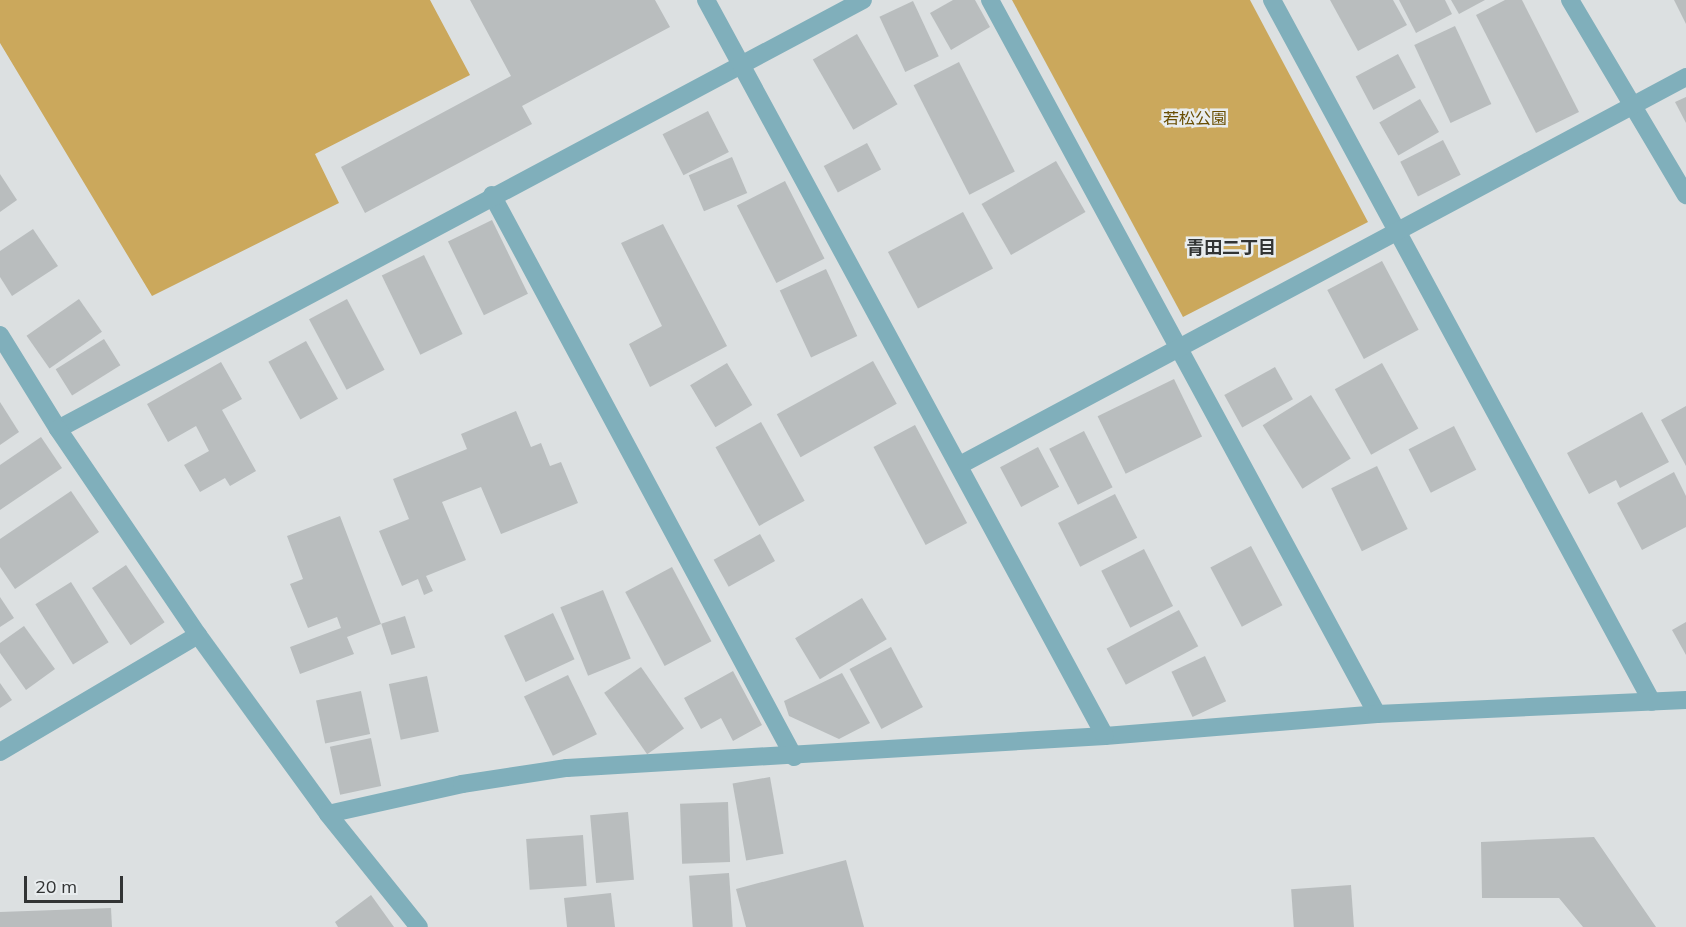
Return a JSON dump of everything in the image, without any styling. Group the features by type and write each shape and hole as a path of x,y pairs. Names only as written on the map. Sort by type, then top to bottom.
{"street":[{"path":"706,0 1106,736"},
{"path":"58,429 492,195 742,68 863,0"},
{"path":"990,0 1177,350 1377,714"},
{"path":"1570,0 1686,195"},
{"path":"1276,2 1395,231 1652,702"},
{"path":"960,465 1686,77"},
{"path":"492,195 794,756"},
{"path":"0,335 58,429 198,635 328,814 419,927"},
{"path":"0,752 198,635"},
{"path":"328,814 462,784 567,768 1106,736 1377,714 1686,700"}],"green space":[{"path":"0,0 430,0 470,75 315,154 339,203 152,296 0,43"},
{"name":"若松公園","path":"1012,0 1250,0 1368,222 1183,317"}],"building":[{"path":"470,0 655,0 670,27 522,106 532,124 365,213 341,167 511,76"},
{"path":"953,0 975,0 990,27 951,50 930,13"},
{"path":"1330,0 1393,0 1407,25 1358,51"},
{"path":"1399,0 1445,0 1452,14 1416,33"},
{"path":"1451,0 1485,0 1459,14"},
{"path":"1505,0 1522,0 1579,112 1536,133 1476,15"},
{"path":"1674,0 1686,0 1686,24"},
{"path":"913,1 939,56 905,72 879,17"},
{"path":"1455,26 1491,104 1451,123 1414,45"},
{"path":"857,34 898,104 853,130 813,60"},
{"path":"1398,54 1416,88 1373,110 1356,77"},
{"path":"959,62 1015,172 969,195 914,85"},
{"path":"1686,97 1686,123 1675,102"},
{"path":"1420,99 1439,132 1398,155 1379,122"},
{"path":"708,111 729,152 683,175 663,134"},
{"path":"1443,140 1461,175 1418,197 1400,162"},
{"path":"867,143 881,169 838,192 824,166"},
{"path":"732,157 747,193 704,211 689,175"},
{"path":"1056,161 1086,212 1011,255 982,204"},
{"path":"0,174 17,200 0,212"},
{"path":"785,181 824,259 776,283 737,206"},
{"path":"963,212 993,269 918,308 888,252"},
{"path":"492,220 528,294 484,315 448,241"},
{"path":"663,224 727,346 650,387 629,344 662,326 621,243"},
{"path":"33,229 58,266 12,296 0,277 0,251"},
{"path":"424,255 463,334 420,355 382,276"},
{"path":"1382,261 1419,330 1364,359 1327,290"},
{"path":"826,269 857,336 811,358 780,291"},
{"path":"79,299 102,332 50,368 27,336"},
{"path":"347,299 385,370 347,390 309,319"},
{"path":"104,339 120,365 72,395 56,369"},
{"path":"306,341 338,399 300,420 268,362"},
{"path":"873,361 897,404 801,457 777,414"},
{"path":"221,362 242,399 222,410 256,471 230,486 225,478 200,492 184,465 209,451 196,426 168,442 147,404"},
{"path":"727,363 752,405 715,427 690,385"},
{"path":"1382,363 1418,429 1371,455 1335,389"},
{"path":"1275,367 1293,399 1242,427 1224,395"},
{"path":"1174,379 1202,437 1126,474 1098,416"},
{"path":"1311,395 1351,459 1302,489 1263,425"},
{"path":"0,402 19,432 0,445"},
{"path":"1686,406 1686,466 1661,420"},
{"path":"516,411 531,447 541,443 550,466 561,462 578,503 501,534 481,487 442,502 466,560 426,576 433,591 424,595 418,579 402,586 379,531 409,519 393,479 467,449 461,434"},
{"path":"1642,412 1669,462 1620,488 1616,480 1589,494 1567,453"},
{"path":"761,422 805,501 759,526 716,447"},
{"path":"915,425 967,523 926,545 874,447"},
{"path":"1454,426 1476,470 1431,493 1409,449"},
{"path":"1084,431 1113,487 1078,505 1049,449"},
{"path":"41,437 62,468 0,510 0,465"},
{"path":"1038,447 1059,487 1021,507 1000,467"},
{"path":"1377,466 1408,529 1362,551 1331,488"},
{"path":"1674,472 1686,496 1686,527 1642,550 1617,503"},
{"path":"71,491 99,532 15,589 0,567 0,539"},
{"path":"1115,494 1137,538 1080,567 1058,523"},
{"path":"340,516 381,624 347,637 354,654 300,674 290,647 341,628 337,617 308,628 290,584 303,579 287,536"},
{"path":"760,534 775,561 729,587 714,560"},
{"path":"1251,546 1282,605 1242,627 1210,568"},
{"path":"1144,549 1173,606 1130,628 1101,571"},
{"path":"126,565 165,622 131,645 92,588"},
{"path":"672,567 711,641 665,666 625,592"},
{"path":"71,582 109,642 73,664 35,604"},
{"path":"603,590 631,659 588,676 560,607"},
{"path":"0,597 14,618 0,627"},
{"path":"862,598 887,639 820,679 795,638"},
{"path":"1179,610 1198,646 1126,685 1107,648"},
{"path":"553,613 575,659 526,682 504,636"},
{"path":"405,616 415,647 391,655 381,624"},
{"path":"1686,622 1686,655 1672,630"},
{"path":"24,626 55,669 26,690 0,653 0,643"},
{"path":"891,647 923,707 881,729 850,669"},
{"path":"1205,656 1226,701 1193,717 1171,672"},
{"path":"641,667 684,728 647,754 604,693"},
{"path":"733,671 762,725 733,741 721,718 701,729 684,698"},
{"path":"842,673 870,723 839,739 789,716 784,701"},
{"path":"568,675 597,734 553,756 524,696"},
{"path":"427,676 439,732 401,740 389,684"},
{"path":"0,683 12,700 0,708"},
{"path":"361,691 370,734 325,744 316,701"},
{"path":"371,738 381,786 340,795 330,747"},
{"path":"770,777 784,854 746,860 733,784"},
{"path":"728,802 730,862 682,864 680,804"},
{"path":"628,812 634,880 596,883 590,815"},
{"path":"583,835 587,886 530,890 526,839"},
{"path":"1594,837 1656,927 1583,927 1559,898 1482,898 1481,842"},
{"path":"846,860 864,927 746,927 736,889"},
{"path":"729,873 733,927 693,927 689,876"},
{"path":"1351,885 1354,927 1294,927 1291,889"},
{"path":"611,893 615,927 567,927 564,898"},
{"path":"371,895 394,927 338,927 335,922"},
{"path":"111,908 112,927 0,927 0,912"}],"district":[{"name":"青田二丁目","path":"1231,248"}]}
